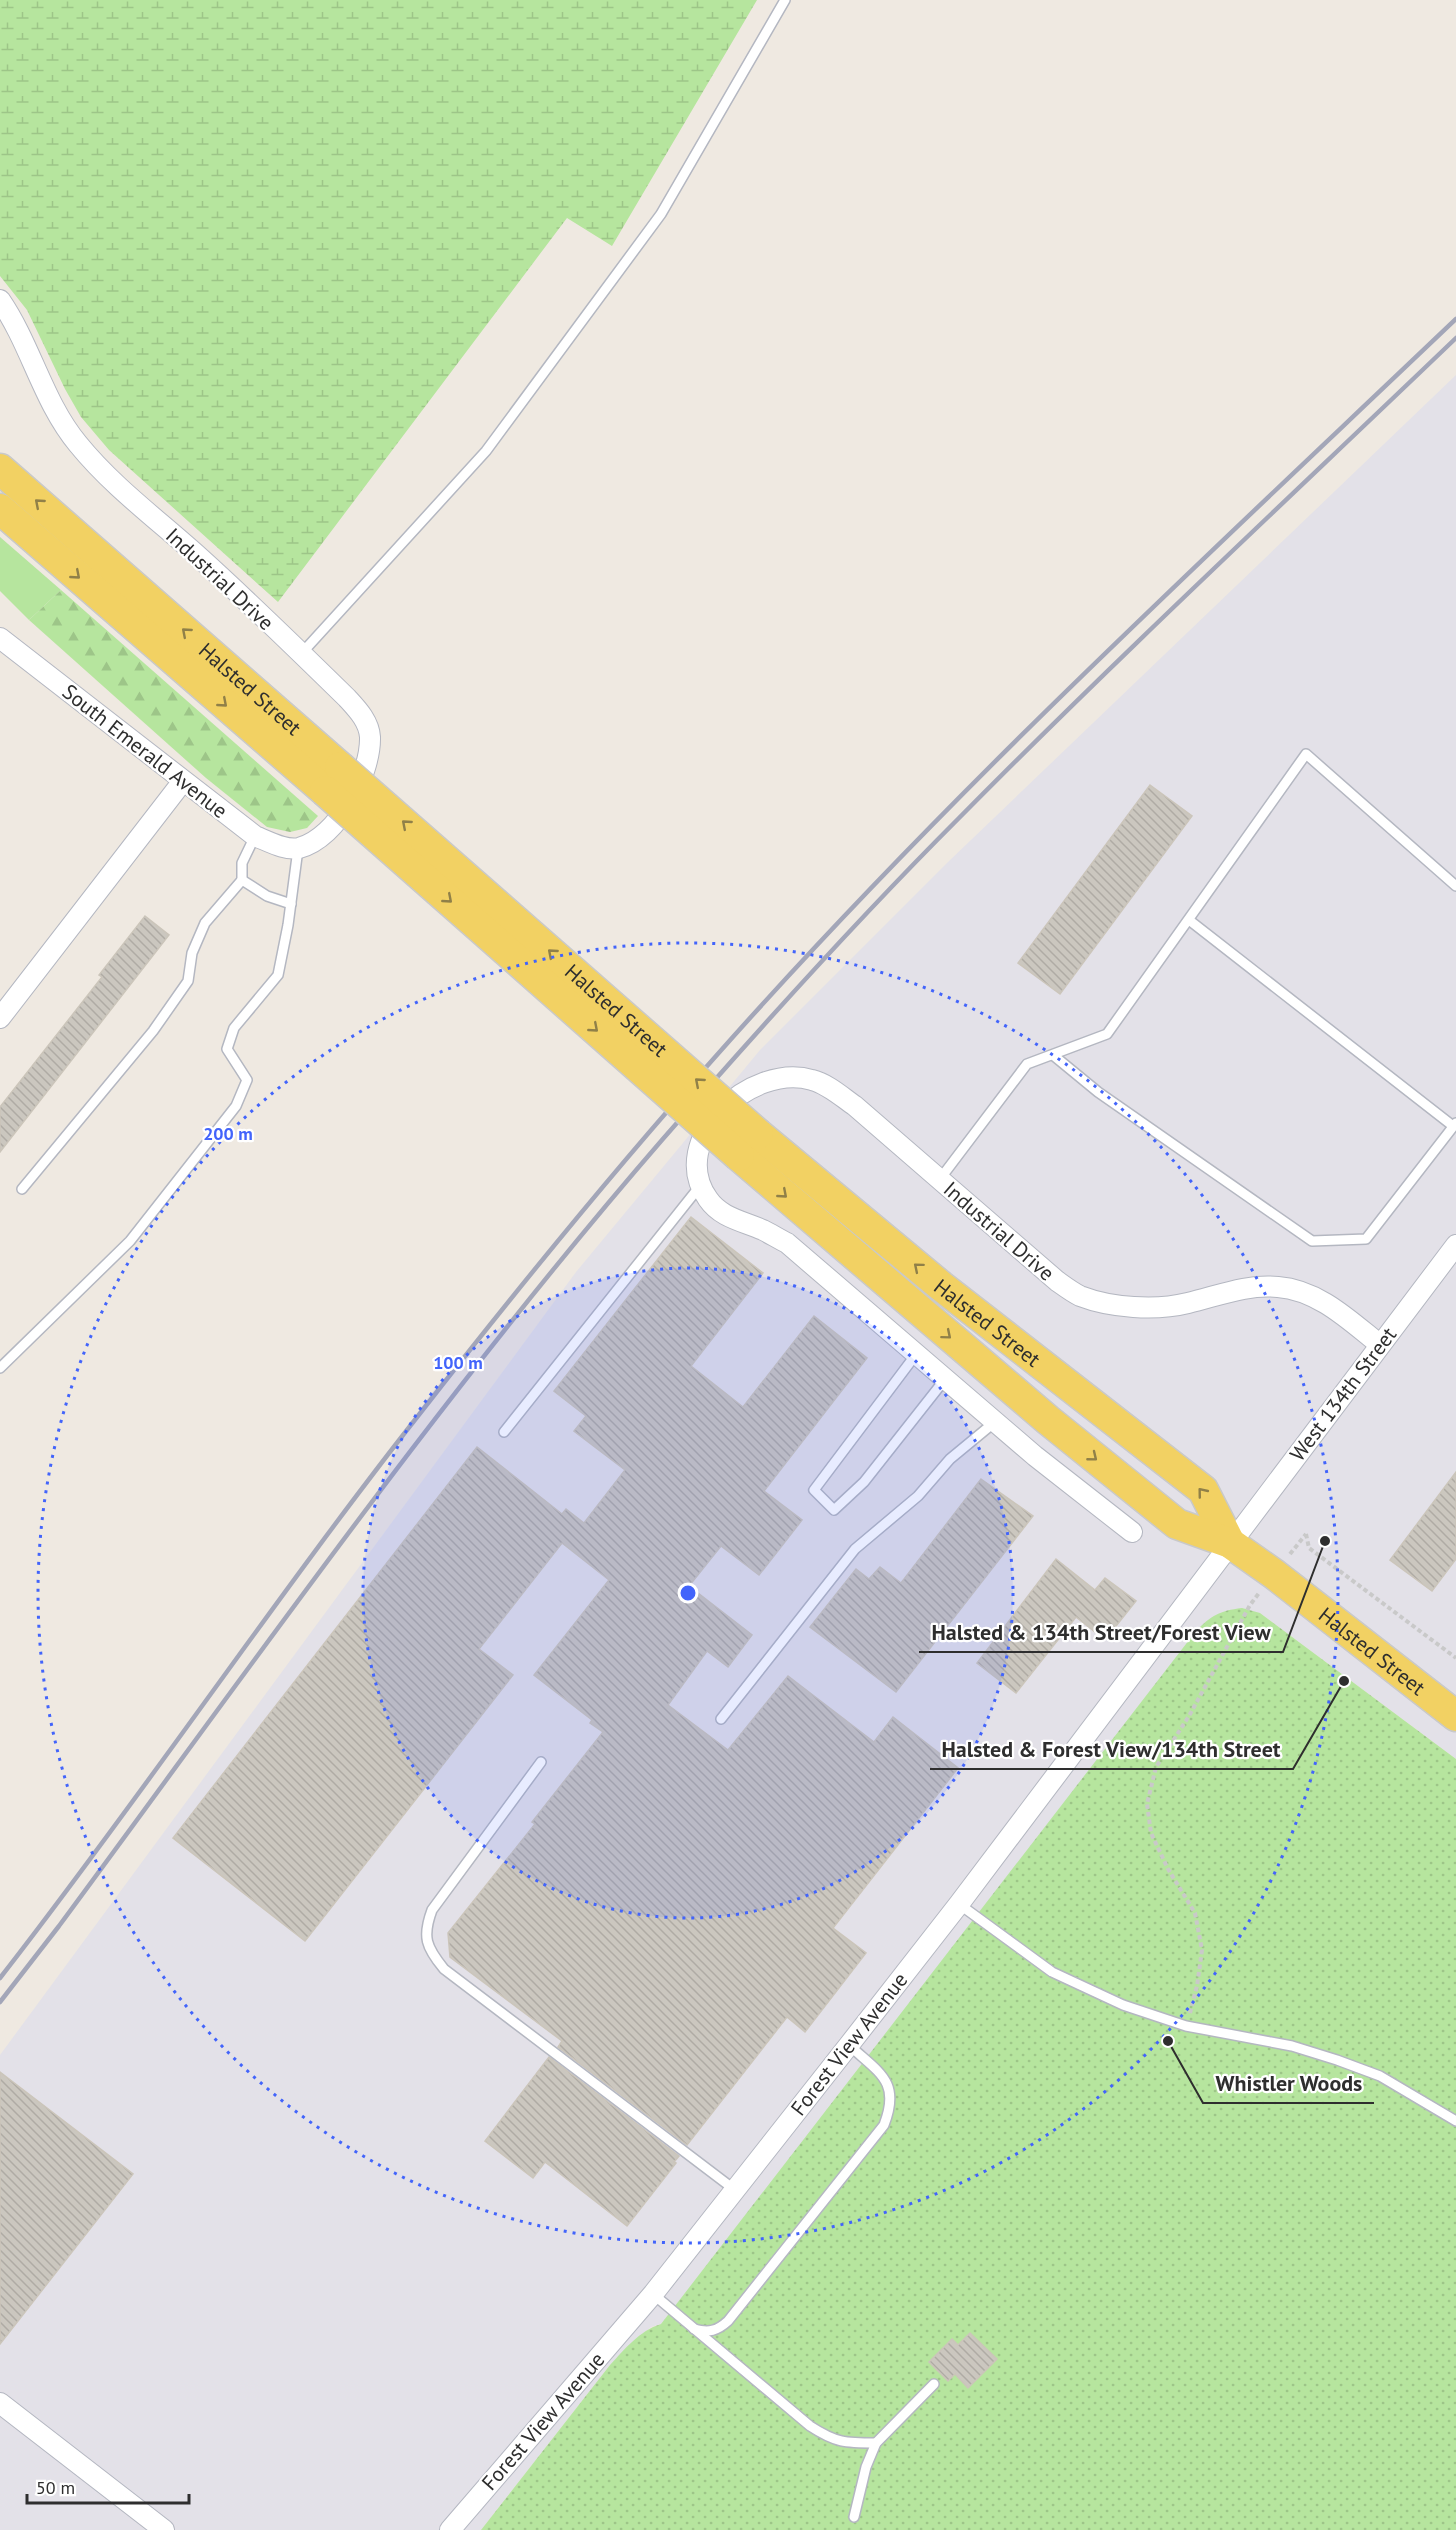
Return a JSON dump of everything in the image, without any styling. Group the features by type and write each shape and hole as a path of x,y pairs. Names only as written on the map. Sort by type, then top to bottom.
{"main road":[{"name":"Halsted Street","path":"0,470 333,779 749,1145 1039,1413 1177,1524 1230,1543 1274,1574 1456,1716"},
{"name":"Halsted Street","path":"0,509 333,779"},
{"name":"Halsted Street","path":"749,1145 940,1286 1203,1490 1230,1543"}],"street":[{"name":"Industrial Drive","path":"0,300 14,319 55,409 77,443 101,470 201,559 353,704 364,718 370,735 369,754 362,780 345,810 321,838 298,849"},
{"name":"South Emerald Avenue","path":"0,638 255,836 280,846 298,849"},
{"path":"0,1018 183,781"},
{"name":"Industrial Drive","path":"700,1186 698,1151 706,1131 722,1110 741,1092 762,1083 791,1078 812,1080 834,1091 855,1106 1057,1281 1079,1295 1107,1303 1154,1308 1187,1304 1238,1289 1278,1287 1311,1295 1336,1310 1379,1344"},
{"path":"700,1186 708,1201 723,1215 763,1230 787,1243 996,1421 1132,1532"},
{"name":"West 134th Street","path":"1230,1543 1456,1245"},
{"name":"Forest View Avenue","path":"450,2530 653,2294 958,1904 1230,1543"},
{"path":"0,2403 164,2530"}],"lane":[{"path":"301,654 486,451 661,214 785,0"},
{"path":"939,1179 1027,1064 1107,1034 1306,754 1456,885"},
{"path":"22,1190 153,1031 188,981 192,953 205,923 242,880 242,863 255,836"},
{"path":"0,1368 130,1241 236,1106 247,1080 227,1049 234,1028 278,975 283,960 298,849"},
{"path":"242,880 267,896 291,904"},
{"path":"1053,1055 1098,1092 1312,1241 1366,1239 1455,1125 1189,920"},
{"path":"504,1432 700,1186"},
{"path":"917,1353 814,1490 834,1510 864,1482 946,1378"},
{"path":"721,1719 855,1549 918,1496 950,1460 996,1421"},
{"path":"541,1762 432,1910 427,1924 428,1946 444,1969 735,2190"},
{"path":"958,1904 1052,1972 1123,2004 1186,2026 1292,2046 1337,2060 1380,2076 1456,2121"},
{"path":"694,2329 707,2332 720,2328 728,2321 884,2125 892,2105 892,2093 878,2072 849,2045"},
{"path":"653,2294 810,2426 830,2439 847,2443 876,2443"},
{"path":"854,2517 866,2467 876,2443 934,2384"}],"path":[{"path":"1306,1534 1309,1548 1456,1658"},
{"path":"1186,2026 1197,1986 1202,1950 1195,1913 1168,1869 1151,1833 1147,1804 1156,1767 1189,1716 1250,1605"}],"shaded area":[{"path":"1456,375 1456,1759 1260,1613 661,2324 651,2327 610,2365 481,2530 0,2530 0,2055 576,1272 760,1050 948,862"}],"green space":[{"path":"0,0 757,0 612,246 567,218 278,602 109,450 81,417 27,310 0,276"},
{"path":"0,537 61,590 29,620 0,591"},
{"path":"61,590 318,816 307,828 290,832 267,827 206,778 29,620"},
{"path":"1242,1608 1260,1613 1456,1759 1456,2530 481,2530 610,2365 639,2336 661,2324 1196,1631 1216,1615"}],"building":[{"path":"1150,785 1192,816 1060,994 1018,963"},
{"path":"145,916 169,935 0,1152 0,1107 102,977 99,975"},
{"path":"691,1217 763,1273 691,1366 743,1407 814,1316 867,1358 764,1491 802,1520 759,1575 721,1546 689,1586 752,1635 728,1667 707,1651 668,1705 728,1750 788,1676 874,1742 893,1717 958,1768 833,1928 866,1953 805,2032 787,2017 687,2145 558,2047 562,2041 450,1957 448,1933 535,1824 532,1822 603,1732 590,1723 592,1720 534,1675 609,1580 562,1543 479,1649 513,1675 305,1941 173,1838 477,1447 562,1514 566,1509 584,1523 625,1470 574,1431 586,1416 554,1391"},
{"path":"1456,1472 1456,1559 1432,1591 1390,1560"},
{"path":"981,1479 1033,1516 896,1692 810,1627 856,1569 869,1579 880,1567 901,1583"},
{"path":"1056,1559 1095,1590 1105,1578 1136,1601 1105,1640 1076,1617 1016,1693 977,1663"},
{"path":"549,2057 679,2156 627,2226 545,2162 533,2178 485,2141"},
{"path":"0,2072 133,2174 0,2344"},
{"path":"970,2333 997,2359 968,2388 955,2374 948,2381 929,2362 952,2339 958,2345"}],"railway":[{"path":"0,1978 371,1477 531,1273 678,1099 804,959 985,771 1172,589 1456,319"},
{"path":"0,2002 428,1429 504,1331 662,1140 807,977 958,819 1143,637 1456,338"}],"place":[{"name":"Halsted & 134th Street/Forest View","path":"1325,1541"},
{"name":"Halsted & Forest View/134th Street","path":"1344,1681"},
{"name":"Whistler Woods","path":"1168,2041"}]}
